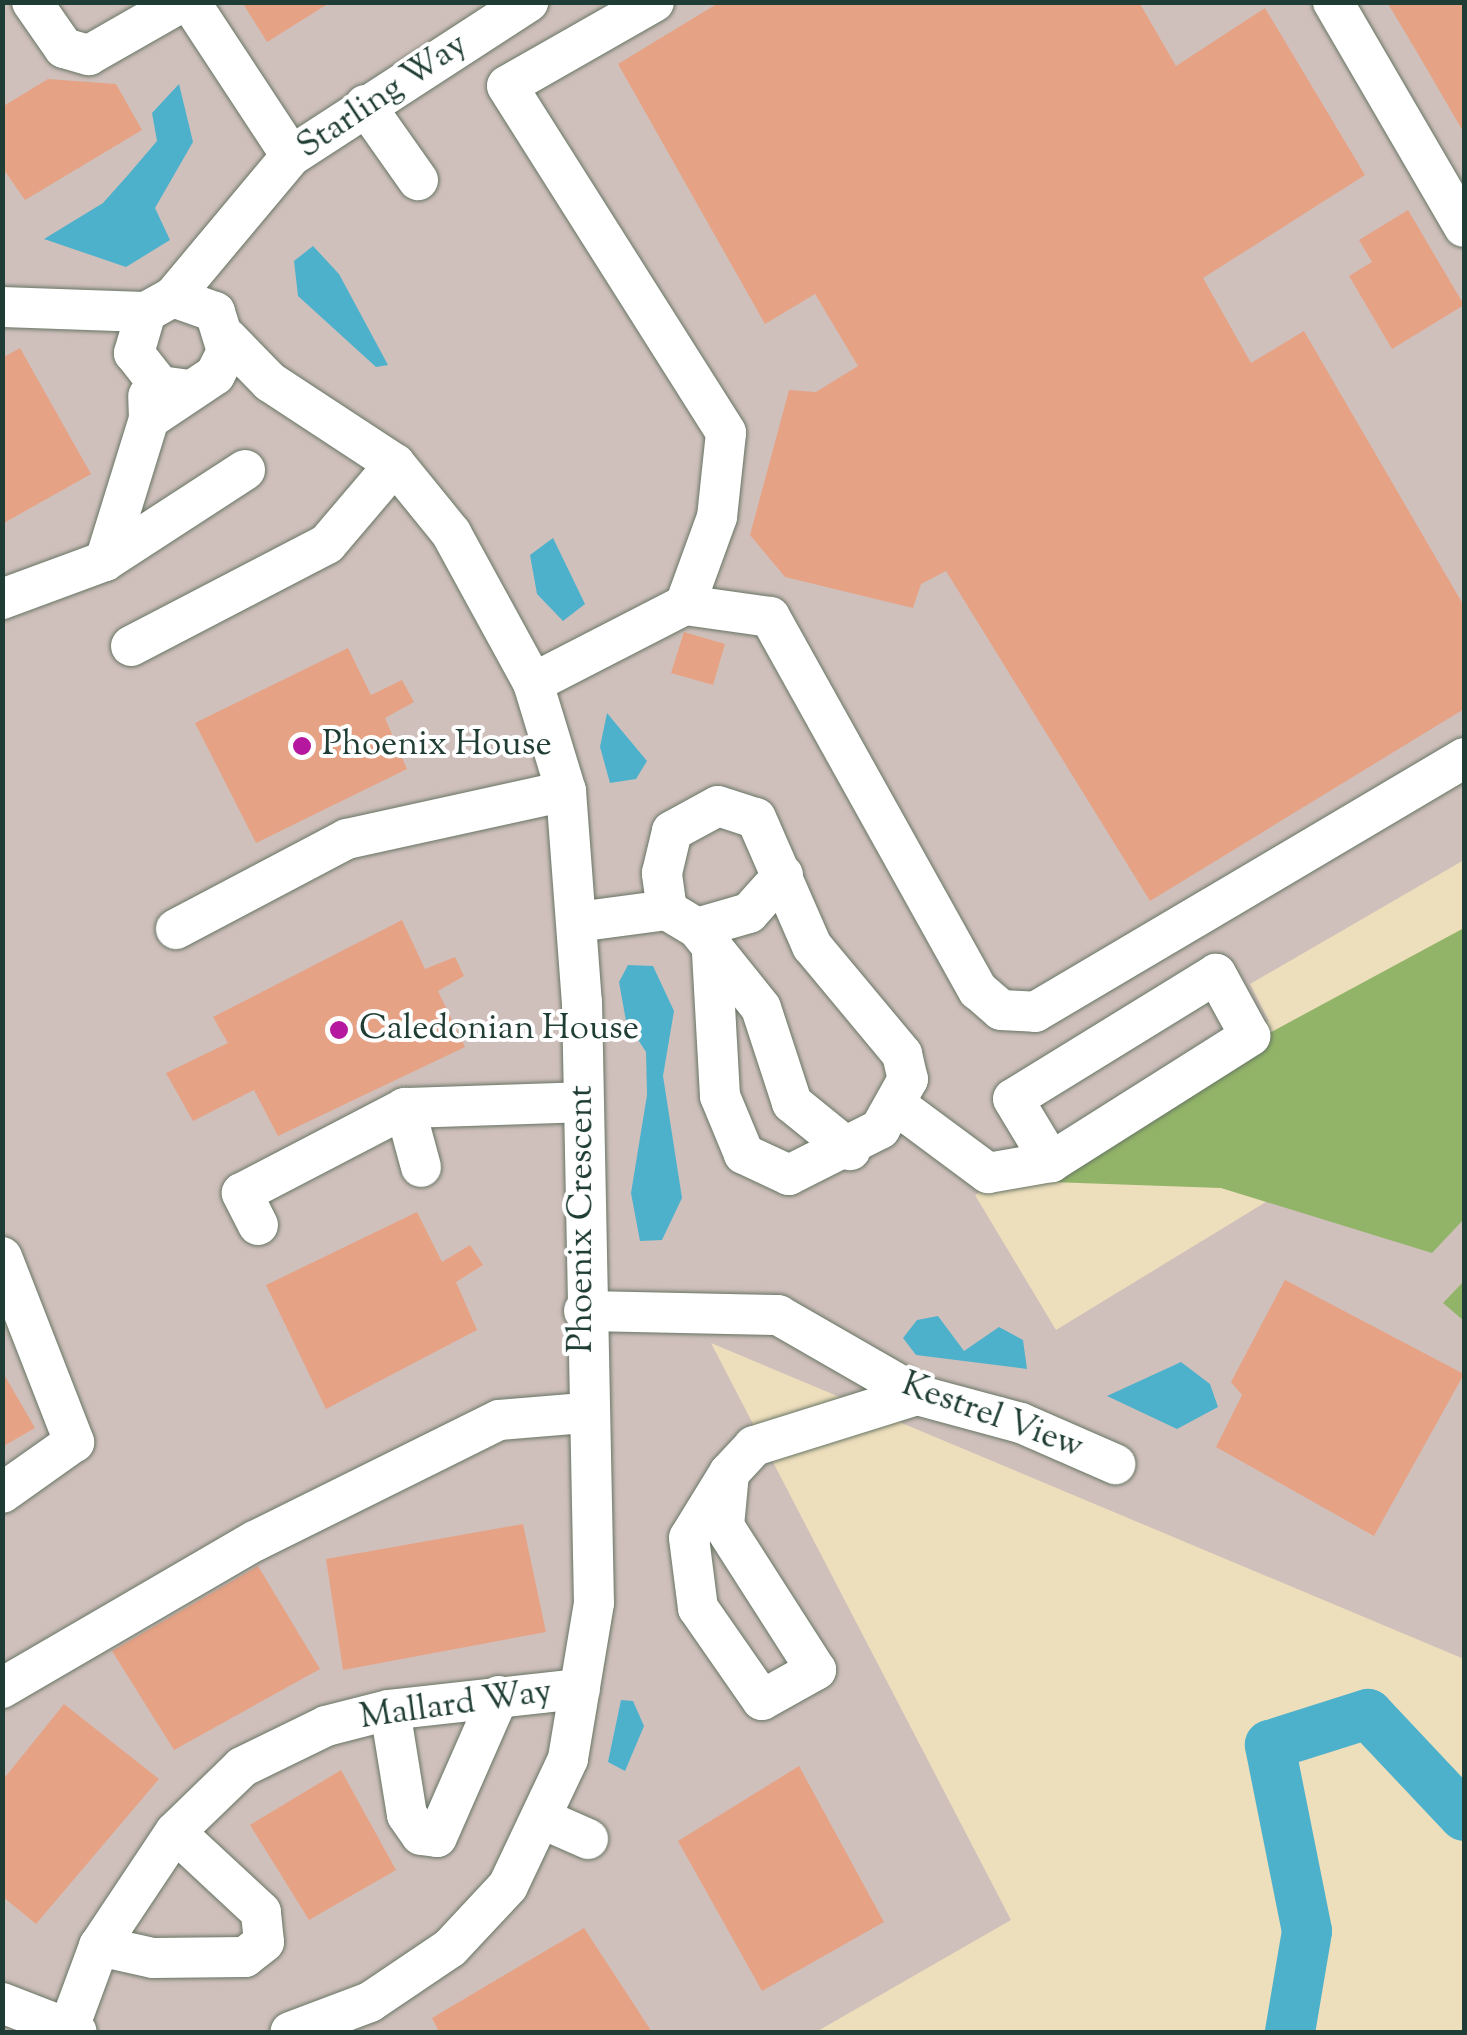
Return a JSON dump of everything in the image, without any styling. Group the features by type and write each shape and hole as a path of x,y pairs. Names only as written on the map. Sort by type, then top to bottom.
{"street":[{"path":"32,2 64,48 89,55 182,2"},
{"path":"190,2 291,156"},
{"name":"Starling Way","path":"159,305 216,255 291,156 528,2"},
{"path":"654,2 507,86 726,433 716,517 685,605"},
{"path":"1333,2 1464,227"},
{"path":"365,106 418,180"},
{"path":"149,419 212,354 216,255"},
{"path":"2,307 64,312 159,305 212,354"},
{"path":"105,560 149,419 141,365 159,305"},
{"path":"64,312 141,365 212,354"},
{"name":"Phoenix Crescent","path":"212,354 270,382 395,464 451,533 533,682 566,791 578,922 584,1413 594,1603 580,1689 546,1820 508,1886 450,1948 370,2002 290,2032"},
{"path":"131,646 327,544 395,464"},
{"path":"2,600 105,560 246,470"},
{"path":"533,682 685,605 770,617 978,990 1001,1010 1034,1012 1464,758"},
{"path":"176,929 347,838 566,791"},
{"path":"718,806 756,818 822,962 902,1054 908,1079 899,1107 850,1150 774,1174 732,1140 720,1096 692,930 664,847 692,814 718,806"},
{"path":"578,922 692,930 749,913 782,876"},
{"path":"692,930 761,1008 801,1118 850,1150"},
{"path":"899,1107 988,1172 1051,1162 1250,1036 1216,974 1013,1099 1051,1162"},
{"path":"258,1226 242,1193 405,1108 582,1102"},
{"path":"405,1108 420,1167"},
{"path":"2,1257 74,1442 2,1493"},
{"name":"Kestrel View","path":"584,1311 778,1315 917,1395 1021,1423 1115,1464"},
{"path":"729,1473 724,1526 816,1670 762,1700 698,1608 689,1538 729,1473 754,1446 917,1395"},
{"path":"2,1688 255,1541 499,1420 584,1413"},
{"name":"Mallard Way","path":"72,2031 98,1946 175,1832 242,1768 326,1726 390,1710 580,1689"},
{"path":"390,1710 407,1815 420,1836 437,1838 500,1696"},
{"path":"546,1820 588,1839"},
{"path":"98,1946 153,1958 245,1957 264,1942 260,1912 175,1832"},
{"path":"2,2003 72,2031"}],"shaded area":[{"path":"3,3 1464,3 1464,860 1250,984 1269,1021 975,1195 1056,1330 1428,1103 1464,1168 1464,1659 711,1343 1011,1920 816,2032 3,2032"}],"green space":[{"path":"1464,928 1464,1219 1432,1253 1221,1188 997,1180"},
{"path":"1464,1281 1464,1321 1443,1303"}],"water":[{"path":"179,84 193,142 155,208 170,240 126,267 44,239 103,203 128,175 157,141 152,113"},
{"path":"313,246 339,274 388,365 376,367 298,296 294,261"},
{"path":"553,538 585,604 563,621 537,594 530,555"},
{"path":"607,713 647,761 636,779 610,783 600,747"},
{"path":"628,965 653,966 674,1011 663,1076 682,1198 662,1240 640,1241 631,1193 647,1095 646,1052 626,1021 619,982"},
{"path":"938,1316 964,1351 999,1327 1023,1340 1027,1369 916,1355 903,1338 917,1320"},
{"path":"1181,1362 1210,1384 1218,1407 1177,1429 1107,1396"},
{"path":"621,1700 633,1701 644,1726 625,1771 608,1762"}],"building":[{"path":"242,2 331,2 267,42"},
{"path":"720,2 1139,2 1176,66 1265,8 1365,175 1203,278 1251,363 1304,331 1464,606 1464,709 1150,901 946,571 921,584 913,608 785,577 750,535 789,390 816,392 858,366 815,294 765,324 618,64"},
{"path":"1387,2 1464,2 1464,133 1421,59"},
{"path":"48,79 116,84 142,130 25,200 2,167 2,107"},
{"path":"1408,210 1464,305 1392,349 1349,276 1372,262 1359,240"},
{"path":"20,348 91,474 2,524 2,358"},
{"path":"684,632 725,644 713,685 671,673"},
{"name":"Phoenix House","path":"348,648 371,695 402,680 414,702 385,718 407,769 256,843 195,723"},
{"name":"Caledonian House","path":"402,920 425,969 455,957 464,976 438,991 465,1047 278,1136 254,1090 193,1121 166,1073 228,1043 213,1017"},
{"path":"417,1212 442,1262 470,1245 483,1265 456,1282 477,1330 326,1409 266,1285"},
{"path":"1285,1280 1464,1374 1374,1536 1216,1447 1242,1395 1231,1382"},
{"path":"2,1371 35,1428 2,1447"},
{"path":"523,1524 546,1632 343,1670 326,1559"},
{"path":"258,1566 320,1669 174,1750 112,1651"},
{"path":"64,1704 159,1779 36,1924 2,1896 2,1781"},
{"path":"799,1766 884,1922 762,1991 678,1841"},
{"path":"341,1770 396,1870 309,1920 250,1825"},
{"path":"584,1928 652,2032 439,2032 432,2018"}],"waterway":[{"path":"1290,2032 1307,1931 1270,1745 1368,1714 1464,1816"}],"place":[{"name":"Phoenix House","path":"302,746"},
{"name":"Caledonian House","path":"339,1030"}]}
